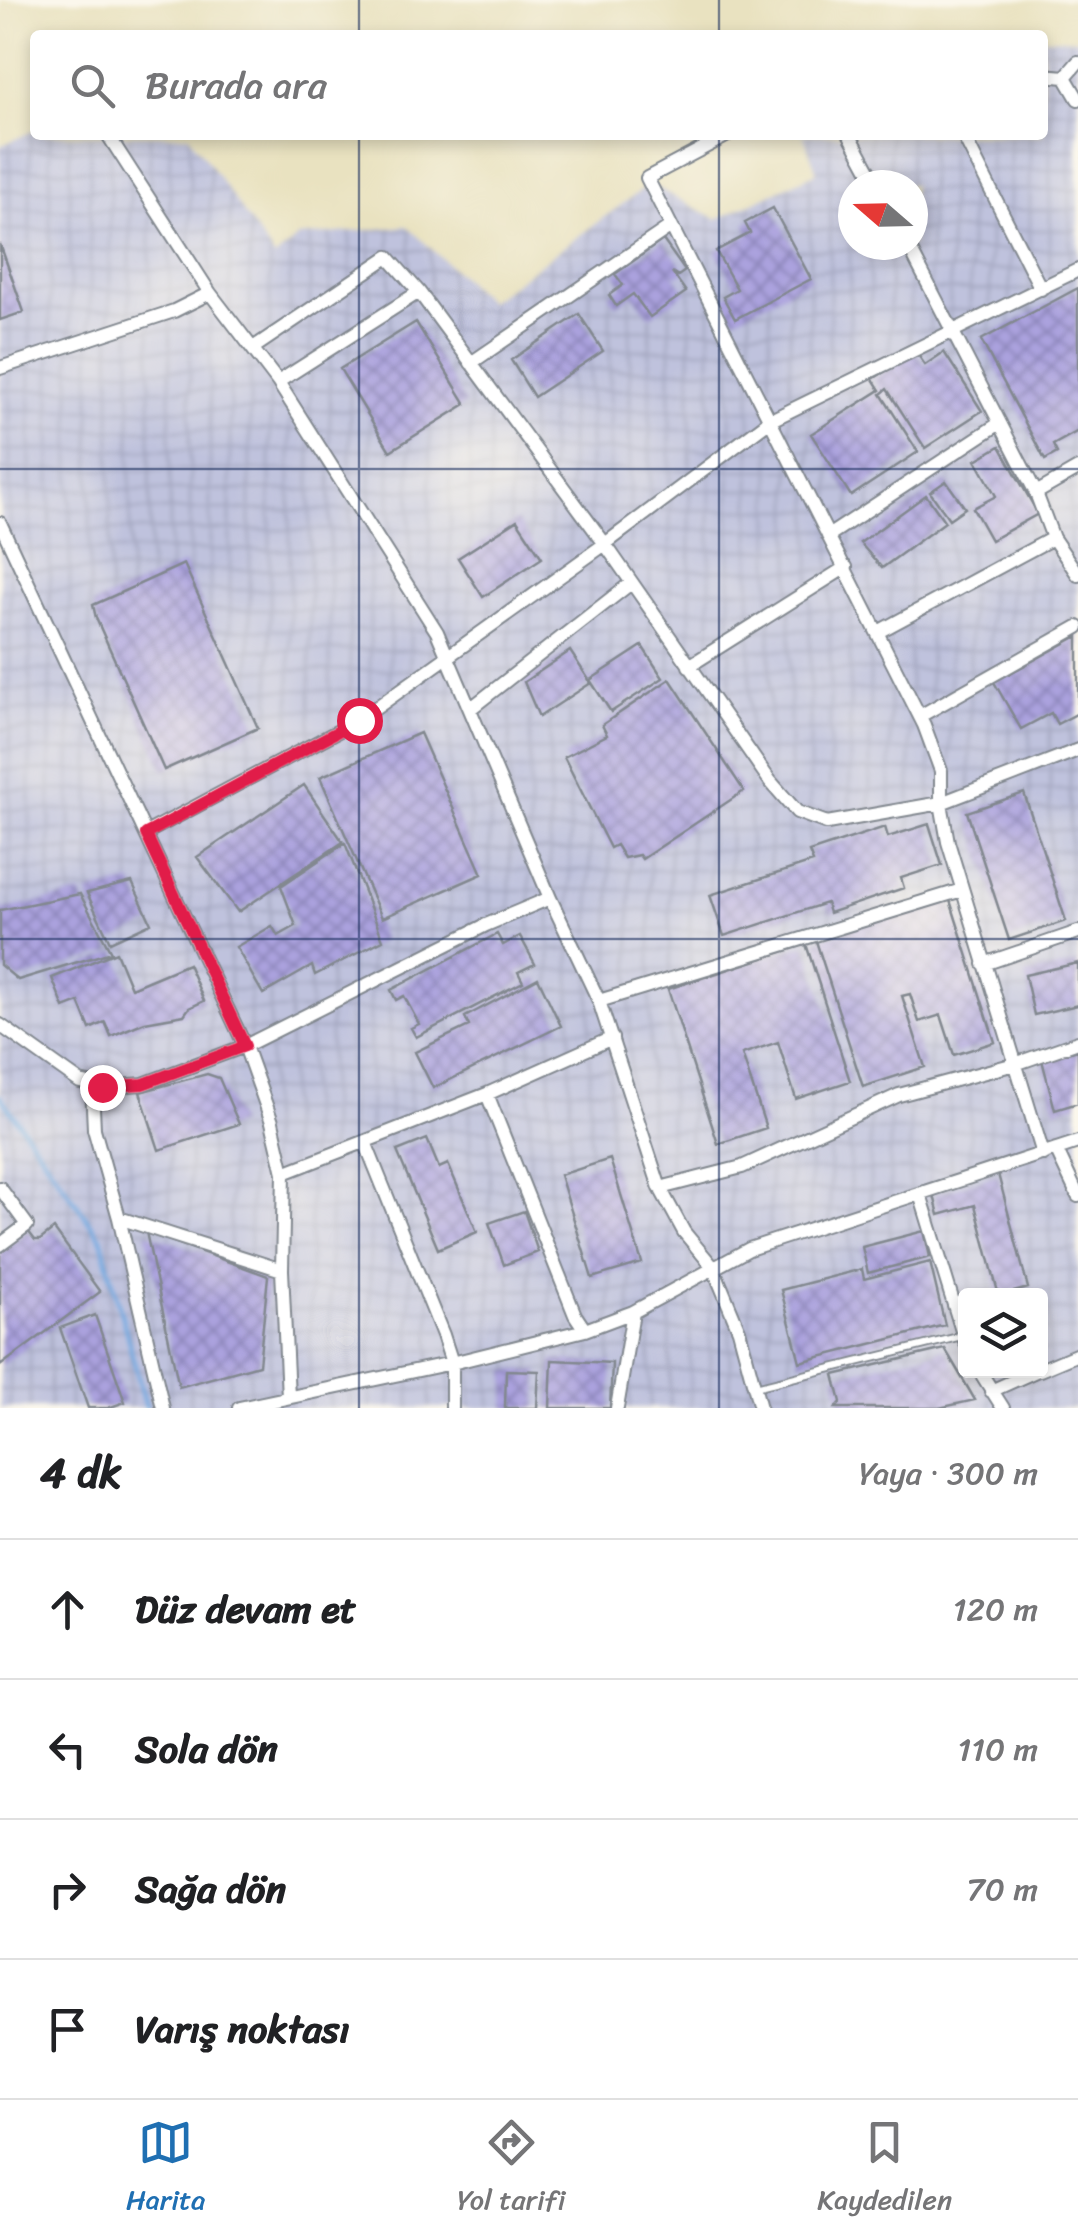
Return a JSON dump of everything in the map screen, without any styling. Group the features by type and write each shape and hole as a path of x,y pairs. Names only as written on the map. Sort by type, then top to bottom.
{"street":[{"path":"1065,77 1078,62"},
{"path":"1048,76 1065,77"},
{"path":"1065,77 1078,99"},
{"path":"111,140 210,293 278,382 437,632 550,898 599,1001 660,1188 684,1232 714,1267 739,1330 760,1408"},
{"path":"719,140 647,178 920,716 941,771 941,803 948,842 1015,1064 1050,1152 1078,1196"},
{"path":"853,140 868,170"},
{"path":"966,140 1041,288"},
{"path":"471,363 671,226"},
{"path":"253,348 388,257 419,292 604,544 770,781 797,812 827,822 941,803 1078,750"},
{"path":"916,260 1036,493 1053,538 1078,576"},
{"path":"146,834 359,720 769,421 1078,270"},
{"path":"278,382 419,292"},
{"path":"0,368 174,311 210,293"},
{"path":"828,536 1000,423"},
{"path":"1036,493 1078,468"},
{"path":"0,523 245,1046 272,1122 284,1174 282,1270 288,1397"},
{"path":"878,632 1053,538"},
{"path":"690,666 846,567"},
{"path":"470,710 631,582"},
{"path":"920,716 1078,626"},
{"path":"599,1001 962,890"},
{"path":"0,1025 80,1082 143,1084 245,1046 486,924 550,898"},
{"path":"984,964 1078,932"},
{"path":"284,1174 487,1094 612,1038"},
{"path":"660,1188 742,1166 899,1095 1015,1064 1078,1042"},
{"path":"92,1085 94,1129 163,1408"},
{"path":"487,1094 575,1314 585,1330"},
{"path":"365,1142 452,1363 452,1408"},
{"path":"239,1408 585,1330 633,1312 749,1250 1078,1142"},
{"path":"0,1188 27,1225 0,1245"},
{"path":"920,1194 958,1320"},
{"path":"119,1218 282,1270"},
{"path":"617,1408 633,1312"},
{"path":"1048,1366 1078,1354"},
{"path":"984,1378 1003,1408"},
{"path":"991,1391 1021,1378"}],"lane":[{"path":"755,1388 958,1341"}],"shaded area":[{"path":"1048,38 1078,39 1078,1408 0,1408 0,146 30,132 30,140 192,140 275,258 298,237 407,226 488,302 650,184 717,219 817,172 805,140 1048,140"}],"building":[{"path":"773,208 811,279 735,319 723,297 737,289 716,251 750,233 745,223"},
{"path":"663,240 685,271 678,276 672,272 686,292 650,317 633,294 616,306 609,295 623,285 615,274"},
{"path":"0,244 24,312 0,320"},
{"path":"1078,288 1078,431 1053,445 1057,453 1045,460 981,340"},
{"path":"579,314 603,351 534,397 511,360"},
{"path":"416,322 466,404 390,451 340,369"},
{"path":"916,352 925,365 944,352 982,411 925,448 887,389 881,394 918,452 851,496 811,434 880,390 873,379"},
{"path":"1000,446 1038,514 991,540 973,508 996,496 976,460"},
{"path":"946,481 965,508 949,519 930,492"},
{"path":"926,495 945,522 882,568 860,543"},
{"path":"517,520 542,558 483,597 458,558"},
{"path":"184,564 258,728 164,770 93,605"},
{"path":"1078,636 1078,713 1057,724 1051,713 1021,729 994,682"},
{"path":"642,646 663,678 611,712 590,680"},
{"path":"570,651 591,683 539,717 524,682"},
{"path":"670,679 744,791 642,859 639,855 624,858 616,845 610,848 564,757 607,735 602,725"},
{"path":"420,733 482,874 382,918 320,777"},
{"path":"304,785 343,842 238,912 197,857"},
{"path":"1024,793 1066,921 1009,940 967,812"},
{"path":"929,824 942,865 901,878 904,888 829,913 826,903 724,936 710,895 813,862 809,852 885,827 888,837"},
{"path":"345,843 383,940 315,975 312,966 263,994 236,947 272,926 278,936 296,926 281,886"},
{"path":"132,882 151,923 110,942 87,893"},
{"path":"80,894 111,952 18,980 0,965 0,910"},
{"path":"948,894 995,1042 954,1055 941,1015 919,1022 910,994 902,996 925,1067 863,1087 816,941"},
{"path":"497,934 503,945 520,936 535,964 518,972 523,982 416,1037 411,1028 419,1024 404,996 396,1000 391,990"},
{"path":"806,944 850,1081 796,1099 778,1042 742,1054 766,1128 718,1144 668,989"},
{"path":"116,952 131,988 188,964 204,1001 184,1015 145,1022 111,1036 105,1022 90,1029 79,1002 64,1008 52,978"},
{"path":"1078,963 1078,1005 1034,1015 1025,975"},
{"path":"538,978 561,1026 433,1088 415,1052 469,1026 465,1017"},
{"path":"1078,1050 1078,1103 1055,1110 1042,1060"},
{"path":"207,1074 219,1078 239,1124 159,1150 140,1092"},
{"path":"427,1139 439,1168 448,1164 477,1232 438,1249 397,1151"},
{"path":"610,1159 642,1263 592,1278 560,1175"},
{"path":"998,1174 1028,1288 997,1288 975,1205 939,1215 934,1195"},
{"path":"524,1211 538,1252 504,1265 489,1223"},
{"path":"54,1229 100,1292 0,1366 0,1252 28,1231 40,1240"},
{"path":"924,1231 930,1257 868,1273 862,1247"},
{"path":"146,1232 268,1276 259,1365 179,1387"},
{"path":"930,1262 945,1325 800,1362 781,1290 862,1269 864,1279"},
{"path":"95,1315 125,1402 108,1408 88,1408 60,1328"},
{"path":"945,1349 958,1378 962,1378 975,1400 939,1408 836,1408 841,1402 834,1375"},
{"path":"552,1360 612,1363 610,1408 550,1408"},
{"path":"506,1370 539,1371 537,1408 505,1408"}],"waterway":[{"path":"0,1096 101,1238 146,1407"}],"route":[{"path":"102,1087 143,1084 245,1046 146,834 359,720"}]}
